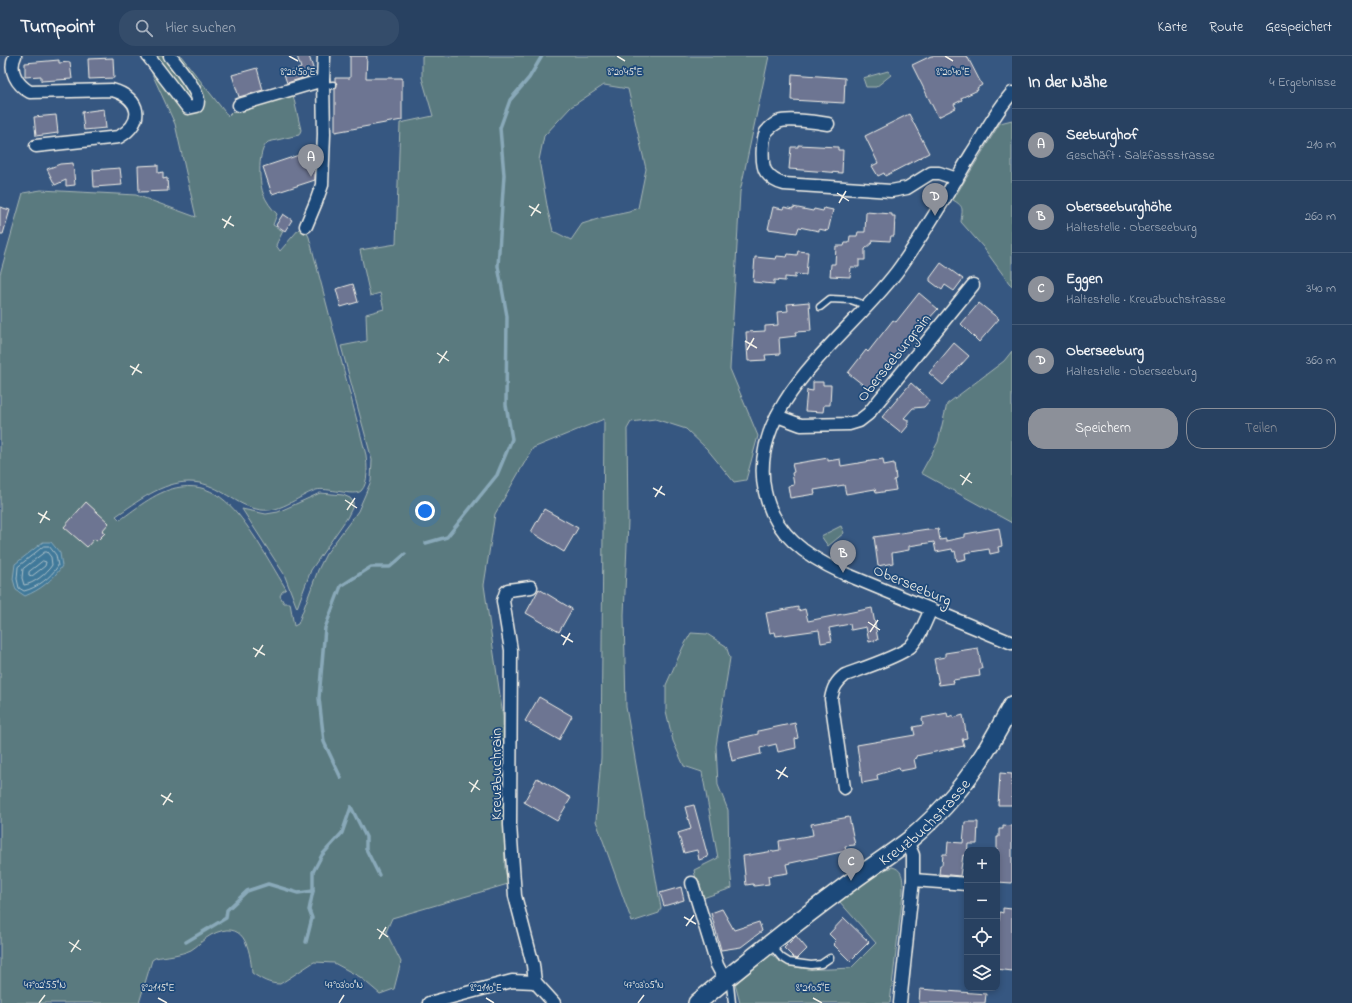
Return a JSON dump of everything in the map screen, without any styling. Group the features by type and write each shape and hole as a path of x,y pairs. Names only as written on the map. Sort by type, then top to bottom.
{"street":[{"path":"15,56 12,69 16,80 23,88 30,92 112,90 122,93 130,99 136,107 134,125 119,137 36,146"},
{"path":"148,56 188,108 197,106 199,101 196,94 170,56"},
{"path":"306,226 322,185 327,84 324,56"},
{"path":"239,105 327,84"},
{"name":"Oberseeburg","path":"1012,93 997,113 901,267 868,306 840,333 792,390 777,416 766,445 762,465 762,476 770,509 787,536 800,548 817,560 1012,643"},
{"path":"828,124 780,121 773,125 767,131 765,136 763,157 765,171 772,179 784,184 891,191 907,188 934,173 957,179"},
{"name":"Oberseeburgrain","path":"777,416 801,425 849,424 859,421 868,414 974,285"},
{"name":"Kreuzbuchrain","path":"531,587 508,590 503,601 511,650 510,825 515,896 533,965 535,982"},
{"path":"844,788 831,699 833,688 838,680 845,675 901,653 910,646 920,633 931,609"},
{"name":"Kreuzbuchstrasse","path":"697,1003 770,943 851,881 907,841 939,811 963,784 991,742 1012,705"},
{"path":"900,1003 913,880 913,855 907,841"},
{"path":"913,880 964,884"},
{"path":"692,883 717,965 725,980"},
{"path":"429,1003 512,981 535,982 554,1003"}],"lane":[{"path":"820,307 830,299 851,300 868,306"},
{"path":"770,943 780,957 789,962 811,965 821,964 830,958"},
{"path":"725,980 730,985 732,1003"}],"green space":[{"path":"144,56 181,56 228,116 232,112 270,100 271,102 293,95 301,130 299,135 268,142 264,146 260,166 262,188 267,202 277,214 273,225 283,231 276,245 280,251 299,229 304,227 309,237 366,455 366,479 364,488 358,493 321,489 272,510 256,509 247,506 208,485 189,482 179,483 169,485 150,494 116,516 120,520 156,495 181,487 205,489 216,494 234,509 242,519 275,570 286,589 280,596 284,603 290,603 294,626 298,624 318,570 326,554 358,511 371,481 372,460 341,346 367,341 366,314 384,309 380,293 370,296 360,250 396,244 400,123 433,116 422,78 422,56 769,56 740,192 730,369 758,436 746,480 734,482 707,449 686,429 655,419 631,422 627,429 628,521 624,615 626,707 661,908 659,913 632,922 596,821 601,758 604,419 533,448 495,514 484,585 503,716 505,868 508,884 392,918 386,932 401,962 394,989 380,994 360,977 334,963 314,962 280,984 265,981 252,973 247,945 238,933 231,930 222,931 205,938 187,952 155,958 152,960 139,1003 0,1003 0,274 23,193 41,190 136,195 196,217 175,124","holes":["604,85 628,89 646,169 638,208 629,212 582,224 571,240 553,231 539,160 544,136 571,107"]},
{"path":"888,71 891,75 876,87 866,87 863,78"},
{"path":"1012,120 1012,287 983,247 961,222 962,209 953,200 1000,123"},
{"path":"1012,351 1012,523 921,473 938,442 947,404 1004,361"},
{"path":"320,493 343,495 350,498 353,502 353,506 347,518 311,570 297,608 284,574 242,509 266,514 278,512"},
{"path":"841,526 844,533 828,546 821,536"},
{"path":"691,633 707,634 726,646 730,658 716,746 718,785 728,810 729,857 732,888 700,899 694,870 718,858 702,772 684,766 673,741 666,711 666,685"},
{"path":"892,867 899,870 901,873 903,880 903,892 890,1003 740,1003 735,984 771,954 781,962 788,965 806,969 851,968 876,943 839,901 871,878"}],"water":[{"path":"43,542 51,542 60,553 62,566 55,576 46,584 25,596 16,590 13,579 15,564"}],"building":[{"path":"297,56 309,56 315,74 287,83 284,74 301,68"},
{"path":"350,56 367,56 366,78 402,78 402,120 335,132 335,89 337,85 335,78 350,78"},
{"path":"931,56 967,56 982,85 977,88 978,90 961,98 962,100 954,104 956,108 938,117 912,65"},
{"path":"113,58 114,78 89,79 88,59"},
{"path":"59,60 59,63 70,62 72,79 41,81 41,76 25,77 25,63"},
{"path":"257,68 263,90 239,97 232,75"},
{"path":"792,74 845,78 844,103 791,100"},
{"path":"104,109 106,128 84,130 82,112"},
{"path":"909,114 929,153 885,176 884,173 878,176 872,166 878,163 865,136"},
{"path":"56,115 58,133 36,136 34,117"},
{"path":"798,145 838,147 838,150 843,150 842,173 789,169 791,147 798,147"},
{"path":"308,152 315,172 315,180 272,194 263,167"},
{"path":"73,163 75,185 66,186 66,180 55,185 47,169 60,164"},
{"path":"158,165 158,173 163,172 163,179 167,178 168,191 139,192 138,166"},
{"path":"120,168 122,185 94,187 93,170"},
{"path":"0,207 10,210 3,234 0,234"},
{"path":"773,207 793,209 793,207 813,211 814,209 823,211 824,208 833,210 828,231 819,229 819,231 799,227 797,233 768,229"},
{"path":"866,212 892,214 892,216 895,216 894,236 891,236 890,241 873,240 873,242 865,249 865,260 859,260 859,267 851,267 850,277 830,276 831,264 835,264 836,246 844,246 845,243 849,243 850,236 857,236 858,232 865,232"},
{"path":"283,214 292,220 285,231 276,225"},
{"path":"798,251 808,252 806,275 795,274 795,278 785,277 785,281 774,280 774,284 753,282 755,257 776,259 777,256 787,257 788,254 797,255"},
{"path":"941,263 963,279 954,291 945,285 942,290 930,281 930,278"},
{"path":"353,284 358,302 341,307 336,289"},
{"path":"919,293 938,309 923,325 871,391 848,373 866,350 868,352 893,320 896,322"},
{"path":"809,302 811,331 795,332 796,336 779,338 780,354 765,355 766,360 748,361 746,332 765,331 765,326 778,325 777,312 788,311 787,304"},
{"path":"979,303 999,319 979,342 961,324"},
{"path":"954,343 969,356 943,385 929,373"},
{"path":"813,382 823,382 823,385 831,385 830,405 824,405 823,412 805,411 807,390 813,391"},
{"path":"911,383 930,400 924,407 913,408 904,418 908,420 908,426 902,433 882,417"},
{"path":"828,458 828,461 840,459 841,466 883,459 884,465 894,463 896,479 894,480 896,490 876,493 875,489 846,494 844,485 814,490 815,494 790,498 788,486 794,485 792,473 794,472 792,464"},
{"path":"86,502 109,523 102,531 105,533 97,541 94,539 87,547 64,527"},
{"path":"544,509 578,528 564,552 531,532"},
{"path":"999,528 1002,546 998,547 999,552 990,554 989,549 965,553 966,559 957,561 955,551 953,552 952,549 936,552 934,542 909,546 909,550 892,553 893,563 878,566 874,537 928,529 938,529 940,540 946,539 946,541 965,537 965,534"},
{"path":"539,589 572,609 559,632 526,613"},
{"path":"798,607 798,611 805,609 808,621 872,608 878,640 869,642 866,627 851,630 850,624 829,628 832,641 821,643 819,630 776,636 775,632 770,633 766,613"},
{"path":"978,648 982,669 979,669 980,676 953,680 954,683 939,685 934,659 945,657 945,653"},
{"path":"539,697 572,716 559,740 525,721"},
{"path":"947,713 948,717 953,715 953,718 963,715 967,738 962,739 964,746 916,756 917,758 914,759 916,768 900,771 899,768 877,775 878,780 862,783 857,745 915,735 913,727 923,725 922,718"},
{"path":"795,723 798,738 795,739 796,748 778,752 776,744 760,748 761,754 732,761 728,741 758,734 758,731"},
{"path":"1000,773 1012,774 1012,805 998,805"},
{"path":"537,778 571,798 557,821 524,802"},
{"path":"694,805 708,857 699,860 697,850 684,853 678,833 691,829 685,807"},
{"path":"849,817 855,845 845,846 846,851 786,864 788,873 768,876 769,884 754,886 753,884 746,885 743,856 780,850 779,841 813,835 811,824"},
{"path":"965,822 978,822 977,844 968,844 968,847 964,847 960,876 939,874 943,854 947,854 948,842 963,843"},
{"path":"1003,825 1012,826 1012,883 1000,882 1000,847 997,847 997,837 999,837 999,829 1003,829"},
{"path":"681,887 684,900 664,906 660,893"},
{"path":"1003,908 1012,909 1012,971 1000,969 1000,912 1003,913"},
{"path":"722,909 734,930 759,922 762,931 741,947 721,950 711,913"},
{"path":"844,918 869,942 850,961 833,944 836,941 829,934"},
{"path":"796,936 807,949 797,959 784,948"},
{"path":"920,989 986,994 985,1003 919,1003"}],"waterway":[{"path":"426,543 447,537 497,475 512,439 506,405 507,316 498,266 504,175 500,128 510,100 529,78 542,56"},
{"path":"341,778 324,742 319,698 325,628 341,586 371,567 390,567 405,554"},
{"path":"351,807 366,837 366,849 379,875"},
{"path":"306,942 312,918 309,910 313,891 313,872 322,855 342,833 351,807"},
{"path":"186,942 226,918 227,910 247,891 268,884 298,893 313,891"}],"place":[{"name":"Seeburghof","path":"311,177"},
{"name":"Oberseeburg","path":"935,216"},
{"name":"Oberseeburghöhe","path":"843,573"},
{"name":"Eggen","path":"851,881"}]}
